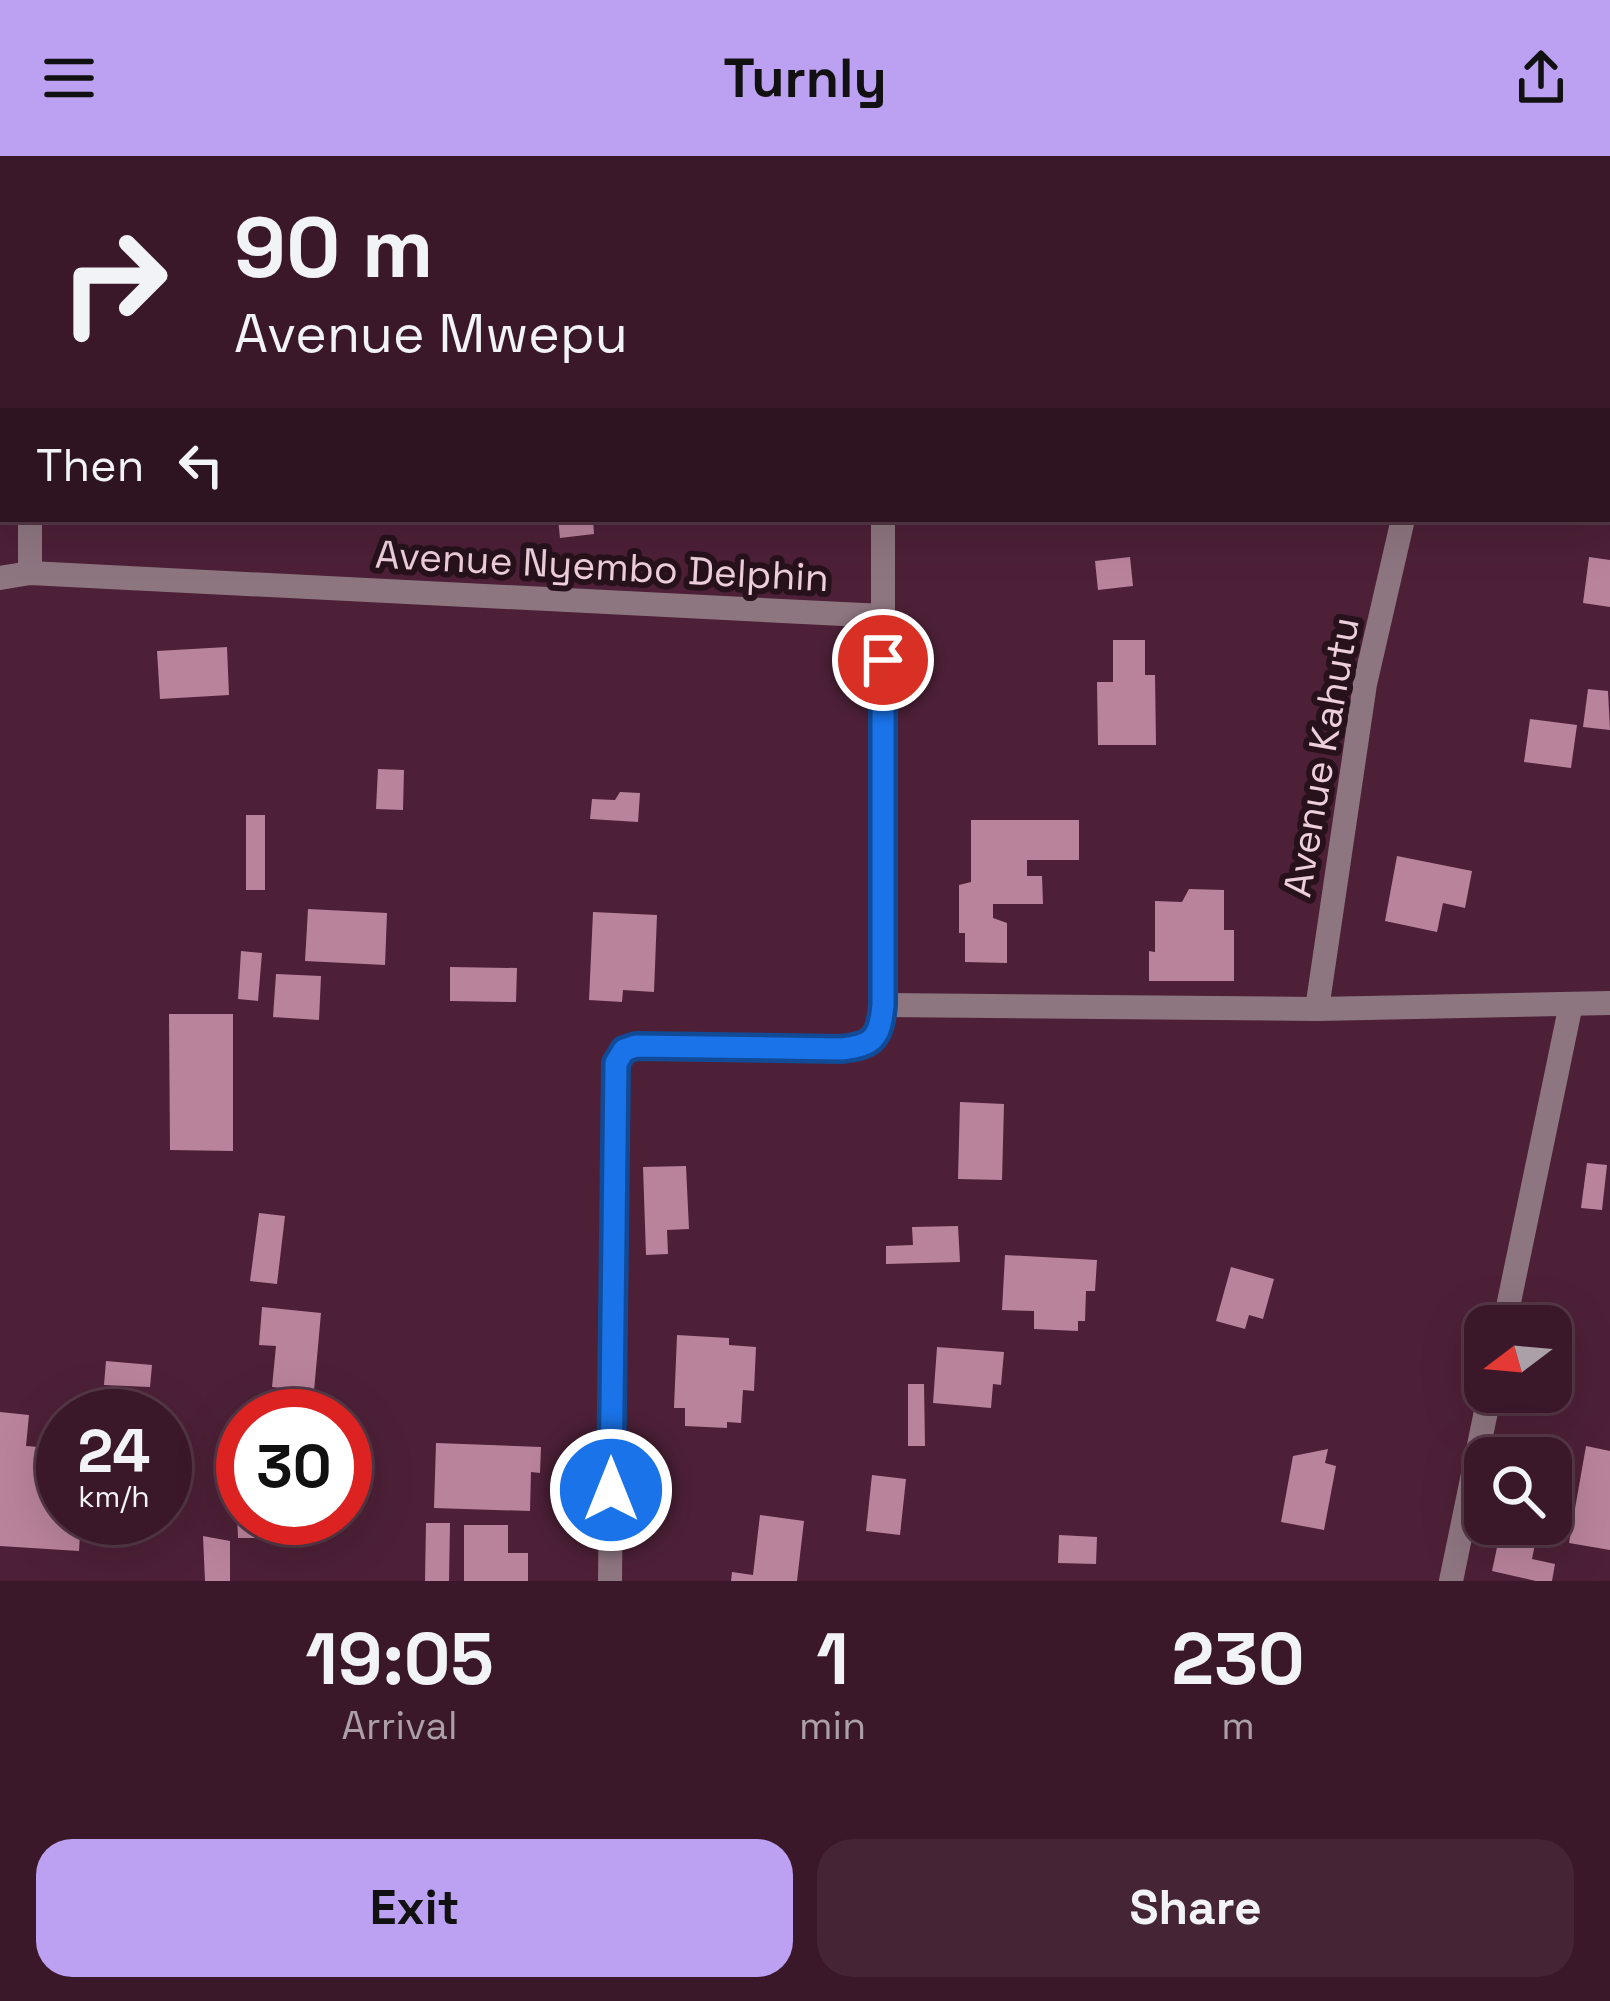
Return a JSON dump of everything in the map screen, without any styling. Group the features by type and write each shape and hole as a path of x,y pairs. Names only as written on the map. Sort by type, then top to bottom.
{"street":[{"path":"30,522 30,573"},
{"path":"610,1581 616,1063 624,1050 656,1045 841,1049 857,1048 874,1039 883,1005 884,522"},
{"name":"Avenue Kahutu","path":"1317,1009 1365,684 1402,522"},
{"name":"Avenue Nyembo Delphin","path":"0,578 30,573 883,616"},
{"path":"883,1005 1317,1009 1610,1003"},
{"path":"1508,1305 1571,1004"},
{"path":"1451,1581 1486,1413"}],"building":[{"path":"558,522 593,522 594,534 560,538"},
{"path":"1130,557 1133,586 1098,590 1095,561"},
{"path":"1589,557 1610,560 1610,607 1583,603"},
{"path":"1113,640 1145,640 1145,675 1155,675 1156,745 1098,745 1097,682 1113,682"},
{"path":"227,647 229,695 160,699 157,651"},
{"path":"1588,689 1608,691 1610,730 1583,727"},
{"path":"1530,719 1577,725 1571,768 1524,762"},
{"path":"378,769 404,770 403,810 376,809"},
{"path":"620,792 640,793 638,822 590,819 592,799 615,800"},
{"path":"246,815 265,815 265,890 246,890"},
{"path":"971,820 1079,820 1079,860 1027,860 1027,876 1042,876 1043,904 993,904 993,918 1007,923 1007,963 965,962 965,933 959,933 959,885 971,882"},
{"path":"1397,856 1472,871 1465,908 1443,903 1437,932 1385,921"},
{"path":"1189,889 1224,890 1224,930 1234,930 1234,981 1149,981 1149,951 1155,952 1155,901 1182,902"},
{"path":"308,909 387,913 385,965 305,961"},
{"path":"593,912 657,915 654,992 623,990 622,1002 589,1000"},
{"path":"241,951 262,953 258,1001 238,999"},
{"path":"450,967 517,968 516,1002 450,1001"},
{"path":"276,974 321,976 319,1020 273,1017"},
{"path":"169,1014 233,1014 233,1151 170,1150"},
{"path":"960,1102 1004,1104 1002,1180 958,1179"},
{"path":"1587,1163 1607,1165 1602,1210 1581,1208"},
{"path":"686,1166 689,1229 667,1230 668,1254 646,1255 643,1167"},
{"path":"259,1213 285,1216 277,1284 250,1281"},
{"path":"958,1226 960,1262 886,1264 886,1246 913,1245 912,1227"},
{"path":"1005,1255 1097,1260 1095,1291 1086,1291 1085,1321 1078,1321 1078,1331 1034,1329 1034,1311 1002,1310"},
{"path":"1231,1267 1274,1279 1263,1319 1249,1315 1245,1329 1216,1321"},
{"path":"262,1307 321,1313 314,1389 272,1387 276,1346 259,1345"},
{"path":"677,1335 729,1338 729,1345 756,1347 754,1391 743,1390 741,1423 727,1422 727,1428 685,1426 685,1408 674,1408"},
{"path":"937,1347 1004,1352 1001,1385 993,1384 991,1408 933,1403"},
{"path":"106,1361 152,1365 150,1387 104,1385"},
{"path":"908,1384 924,1384 925,1446 908,1446"},
{"path":"0,1412 29,1415 26,1446 36,1447 36,1545 79,1545 79,1551 0,1546"},
{"path":"436,1443 541,1447 540,1473 531,1472 530,1511 434,1508"},
{"path":"1586,1446 1610,1451 1610,1550 1572,1544"},
{"path":"1328,1449 1325,1463 1336,1466 1324,1530 1281,1522 1293,1456"},
{"path":"872,1475 906,1479 900,1535 866,1531"},
{"path":"760,1515 804,1521 797,1581 731,1581 732,1572 753,1575"},
{"path":"426,1523 450,1523 449,1581 425,1581"},
{"path":"464,1525 508,1525 508,1553 528,1553 528,1581 464,1581"},
{"path":"1059,1535 1097,1537 1096,1564 1058,1563"},
{"path":"203,1536 216,1538 216,1545 230,1545 230,1581 205,1581"},
{"path":"1498,1545 1535,1545 1532,1559 1555,1564 1552,1581 1492,1571"}],"route":[{"path":"611,1490 616,1063 624,1050 636,1046 841,1049 857,1048 874,1039 883,1005 883,660"}]}
